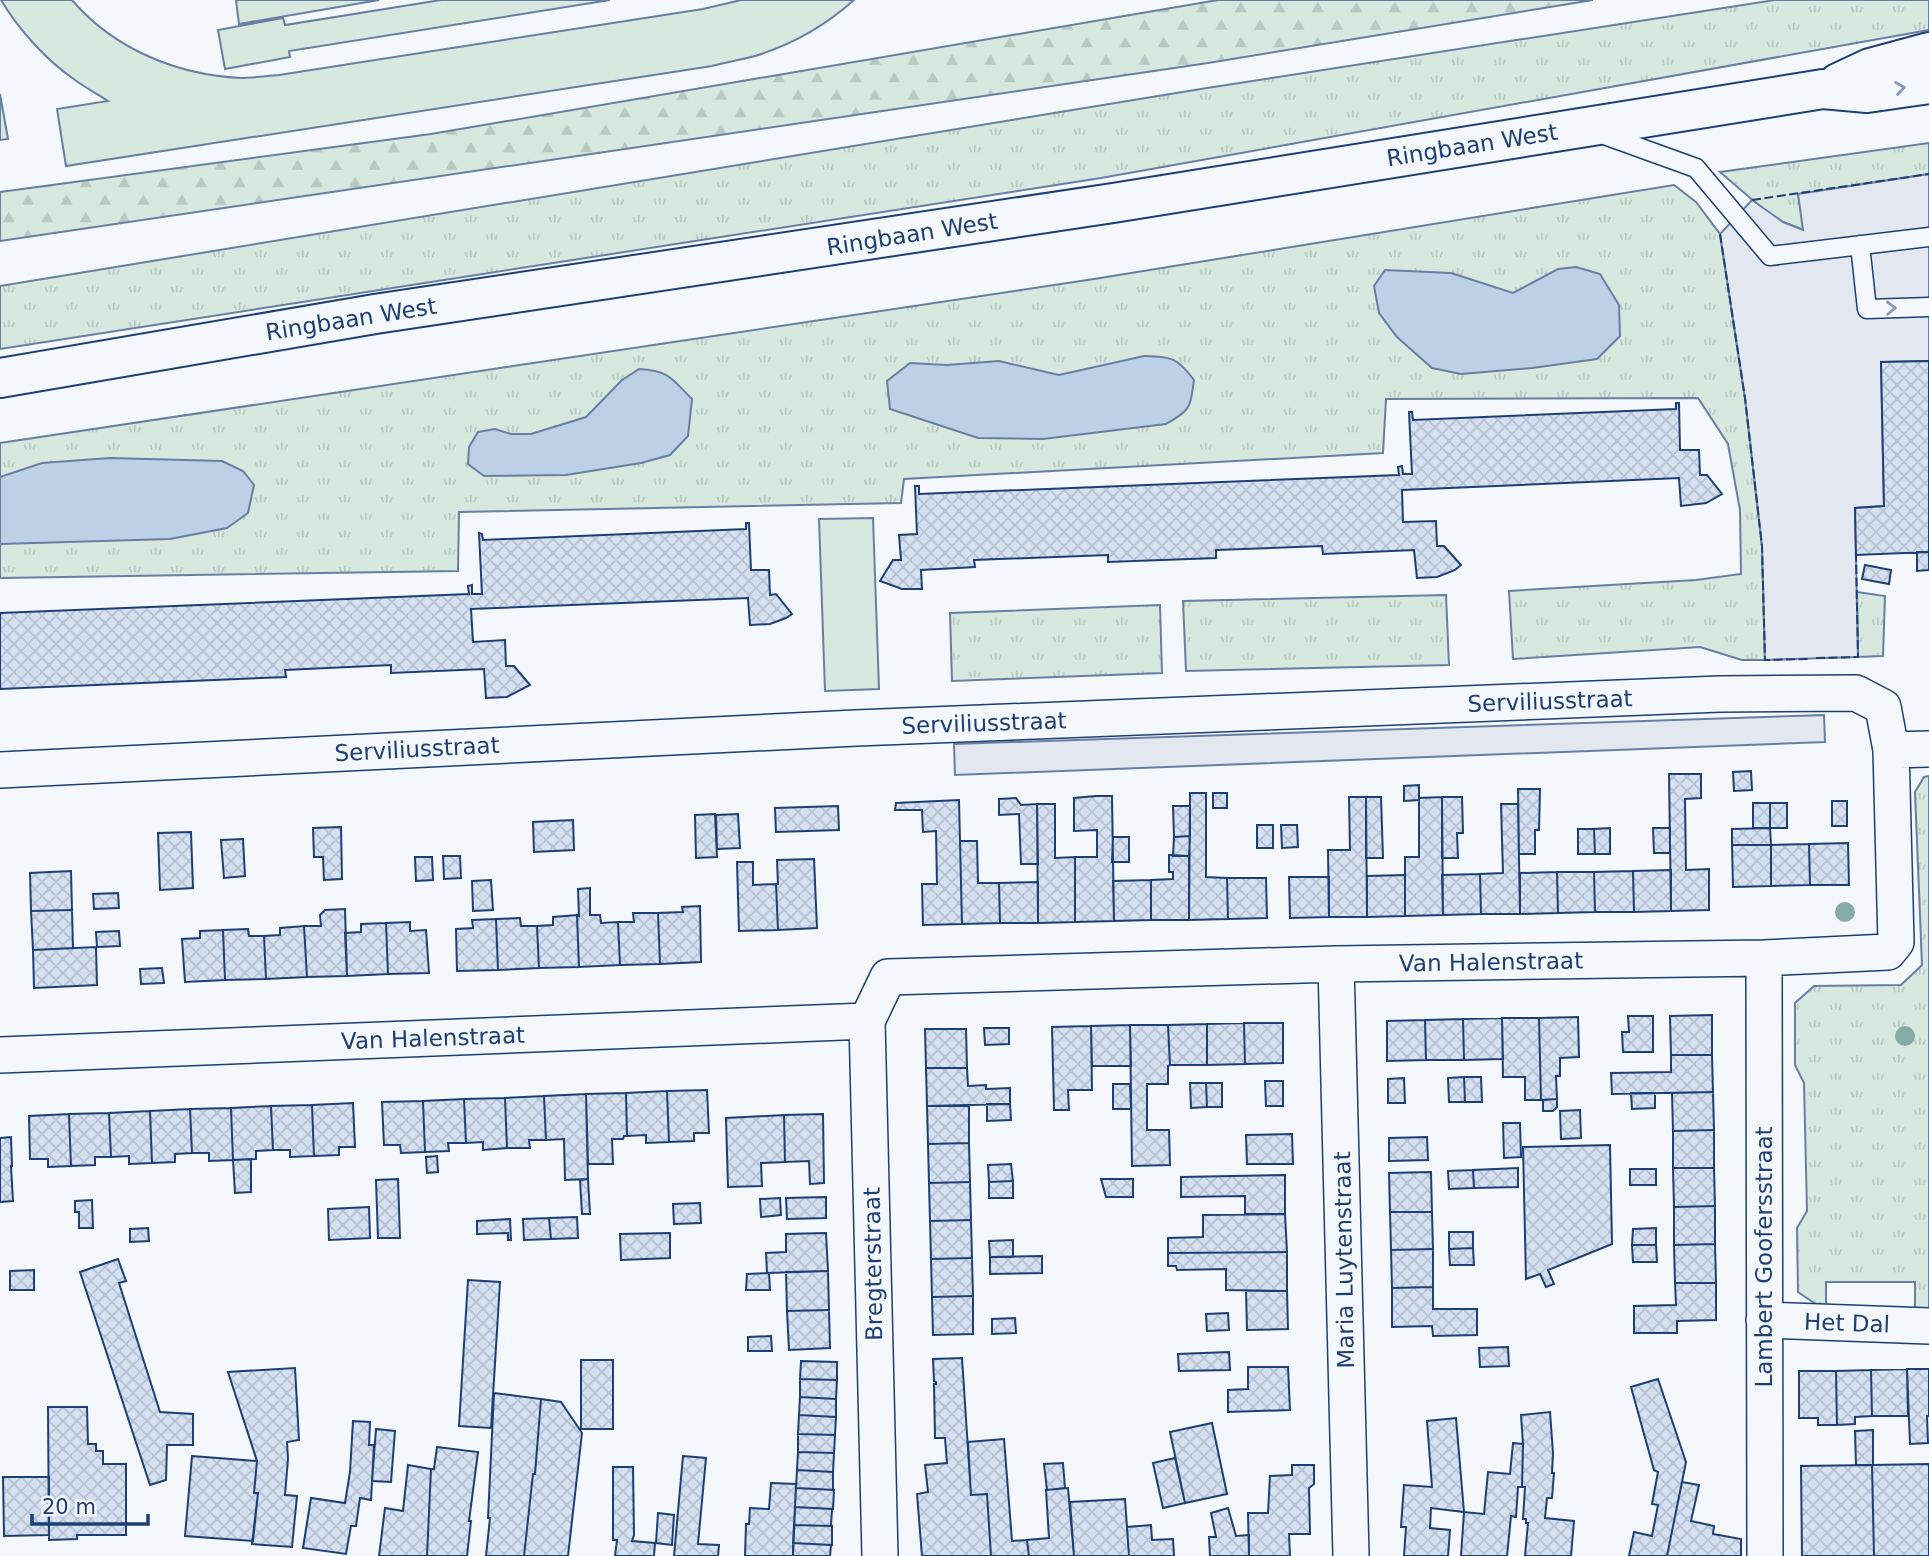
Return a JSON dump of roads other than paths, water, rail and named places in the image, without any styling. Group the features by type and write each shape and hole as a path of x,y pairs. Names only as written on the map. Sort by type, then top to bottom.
{"main road":[{"name":"Ringbaan West","path":"1823,89 1870,68 1929,52"},
{"name":"Ringbaan West","path":"0,378 375,314 1113,203 1823,89 1867,93 1929,84"}],"street":[{"name":"Serviliusstraat","path":"0,770 843,728 1734,694 1856,693 1883,707 1891,750"},
{"path":"1891,750 1929,749"},
{"name":"Van Halenstraat","path":"888,977 1336,964 1764,958 1888,953 1896,942 1891,750"},
{"name":"Lambert Goofersstraat","path":"1764,958 1765,1556"},
{"name":"Maria Luytenstraat","path":"1336,964 1351,1556"},
{"name":"Bregterstraat","path":"880,1556 867,1021 888,977"},
{"name":"Van Halenstraat","path":"0,1055 867,1021"},
{"name":"Het Dal","path":"1765,1320 1929,1326"}],"lane":[{"path":"1583,127 1696,168 1770,256 1929,237"},
{"path":"1860,245 1867,309 1929,307"}],"water":[{"path":"1576,267 1600,274 1619,305 1620,336 1597,359 1532,368 1461,374 1432,368 1397,337 1379,313 1374,286 1385,270 1451,273 1513,293 1558,269"},
{"path":"1144,356 1173,360 1194,380 1188,407 1166,424 1043,439 978,438 890,409 887,381 910,363 947,365 999,361 1059,375"},
{"path":"639,369 664,374 692,399 688,436 670,455 641,463 566,475 484,476 468,464 469,447 478,432 495,429 511,434 531,434 586,417 622,380"},
{"path":"110,458 222,461 243,471 254,485 248,513 227,528 170,539 0,544 0,477 42,463"}]}
